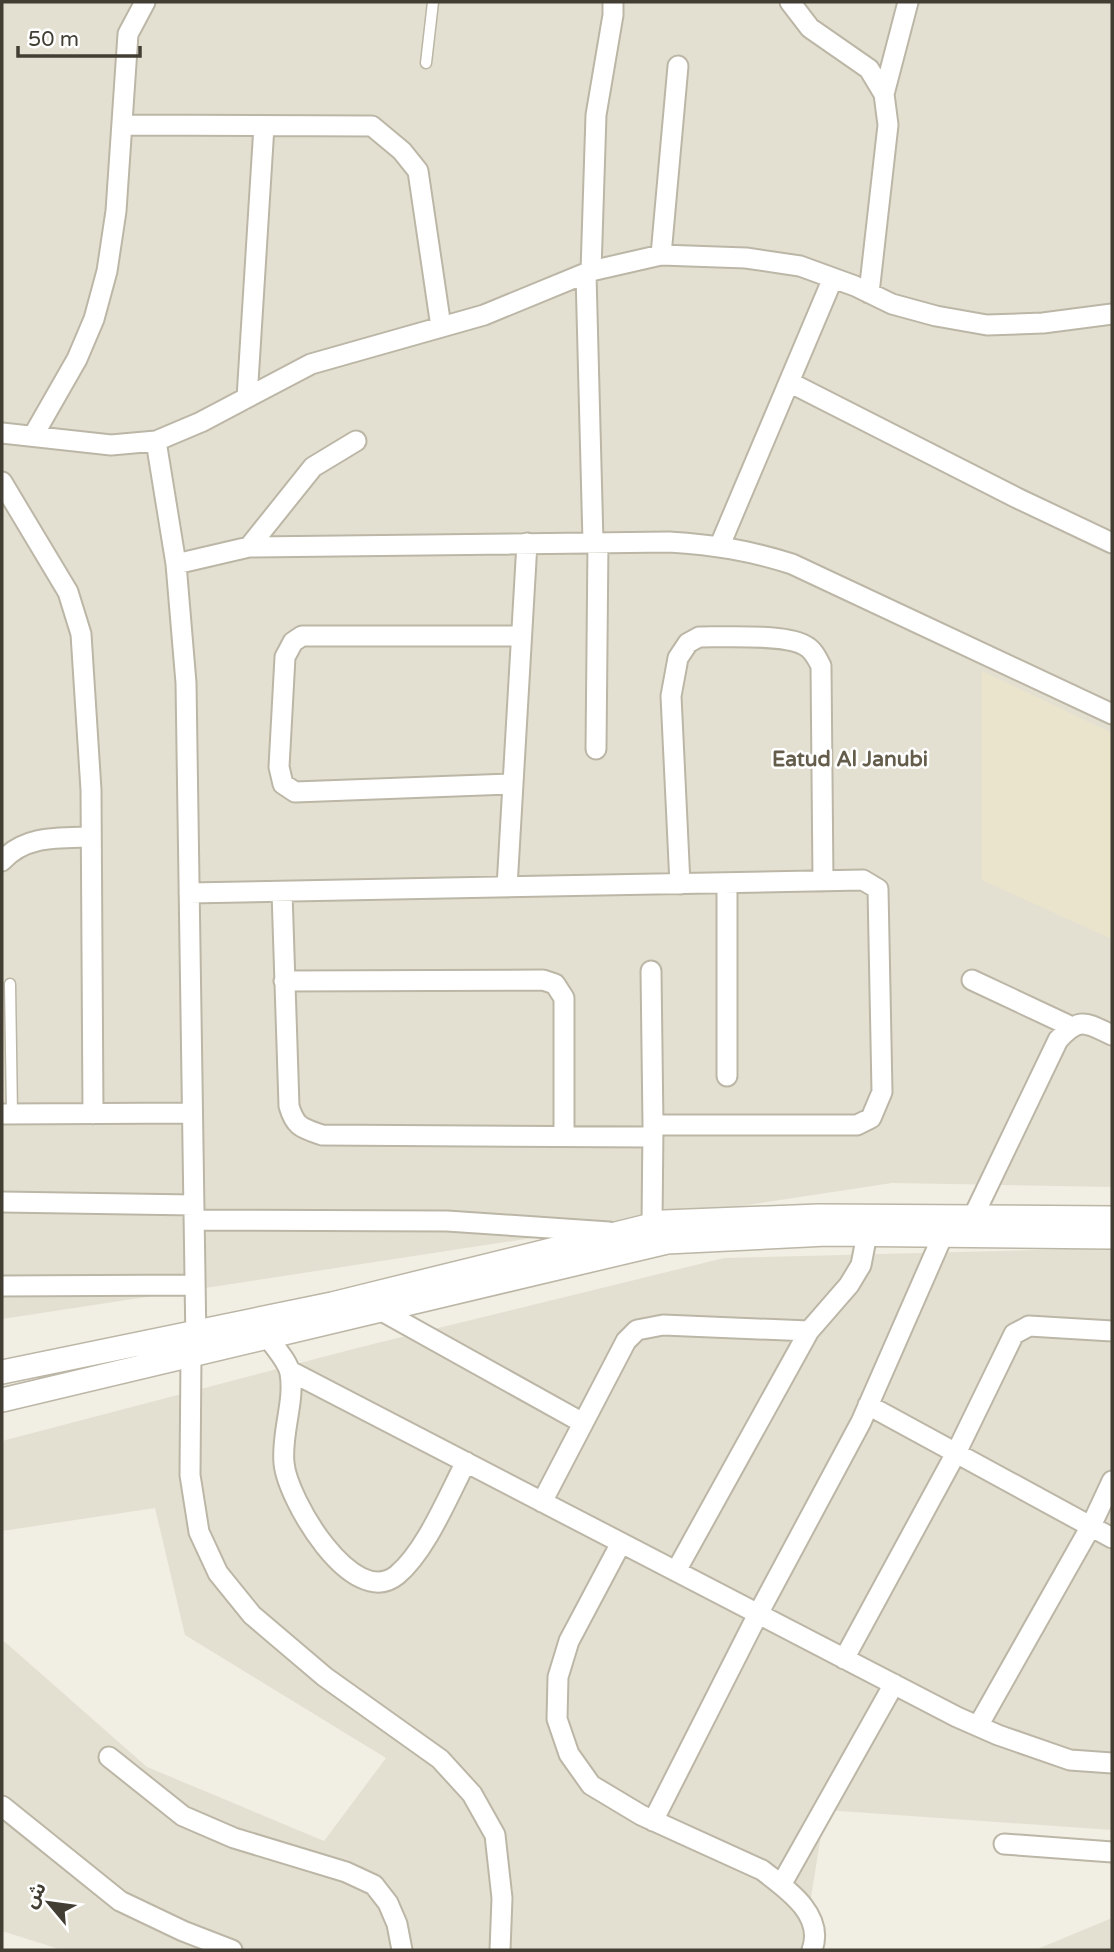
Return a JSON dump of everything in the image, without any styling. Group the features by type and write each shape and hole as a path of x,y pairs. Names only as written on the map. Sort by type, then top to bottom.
{"street":[{"path":"33,436 77,359 94,319 107,271 116,211 128,34 145,2"},
{"path":"596,749 596,542 589,272 596,115 613,2"},
{"path":"790,2 810,28 869,69 884,94"},
{"path":"869,293 888,125 884,94 908,2"},
{"path":"661,255 678,66"},
{"path":"122,125 372,126 402,150 418,171 441,327"},
{"path":"247,398 264,126"},
{"path":"2,433 111,445 156,441 201,422 311,364 484,315 589,272 661,255 746,258 800,266 892,304 987,325 1043,323 1112,314"},
{"path":"720,545 833,278"},
{"path":"789,382 1017,498 1112,543"},
{"path":"156,441 176,565 186,683 194,1212 190,1475 199,1532 218,1573 251,1615 325,1677 440,1759 472,1794 495,1835 502,1898 500,1950"},
{"path":"249,547 313,467 356,441"},
{"path":"2,482 68,592 80,634 91,790 93,1114"},
{"path":"507,887 527,542"},
{"path":"176,565 249,547 527,542 669,542 720,545 751,551 792,564 1112,714"},
{"path":"512,784 295,792 283,784 279,767 285,657 293,642 302,636 521,636"},
{"path":"680,884 671,696 678,657 688,643 699,637 786,639 805,645 816,656 821,666 823,881"},
{"path":"2,861 10,851 39,838 91,837"},
{"path":"189,893 863,880 878,889 882,1093 871,1118 857,1125 564,1136 322,1135 306,1130 293,1121 289,1106 282,892"},
{"path":"727,883 727,1076"},
{"path":"651,971 652,1225"},
{"path":"284,981 543,980 555,984 565,998 564,1136"},
{"path":"972,980 1070,1026 1087,1023 1112,1035"},
{"path":"973,1217 1058,1040 1070,1026"},
{"path":"7,1114 191,1113"},
{"path":"2,1202 447,1221 619,1233"},
{"path":"2,1400 194,1347 332,1304 664,1222 819,1216 1112,1218"},
{"path":"2,1372 268,1337 667,1242 827,1234 1112,1237"},
{"path":"676,1571 810,1331 849,1285 861,1265 867,1234"},
{"path":"653,1821 758,1614 869,1405 943,1235"},
{"path":"2,1286 194,1285"},
{"path":"380,1310 583,1423"},
{"path":"542,1502 626,1341 637,1331 663,1325 810,1331"},
{"path":"845,1659 956,1453 1014,1334 1029,1326 1112,1331"},
{"path":"268,1337 290,1371 894,1684 978,1726 1070,1760 1112,1763"},
{"path":"290,1371 284,1465 308,1524 329,1552 358,1576 379,1583 395,1577 416,1555 466,1462"},
{"path":"869,1405 1112,1538"},
{"path":"978,1726 1091,1526 1112,1481"},
{"path":"621,1543 569,1641 558,1677 557,1719 569,1754 591,1785 653,1821 762,1870 781,1885 803,1905 814,1923 817,1931 813,1950"},
{"path":"781,1885 894,1684"},
{"path":"109,1757 183,1816 234,1838 346,1872 374,1885 388,1903 397,1924 402,1950"},
{"path":"2,1806 120,1901 183,1931 232,1950"},
{"path":"1004,1844 1112,1852"}],"lane":[{"path":"426,63 433,2"},
{"path":"7,1114 10,984"}],"shaded area":[{"path":"2,2 1112,2 1112,1187 892,1183 2,1319"},
{"path":"982,671 1112,733 1112,939 982,880"},
{"path":"1112,1248 1112,1830 825,1810 803,1947 812,1950 62,1950 2,1931 2,1643 5,1642 147,1767 324,1841 386,1758 185,1635 155,1508 2,1531 2,1441 361,1347 724,1258"},
{"path":"1112,1918 1112,1950 1035,1950"}],"district":[{"name":"Eatud Al Janubi","path":"850,759"}]}
